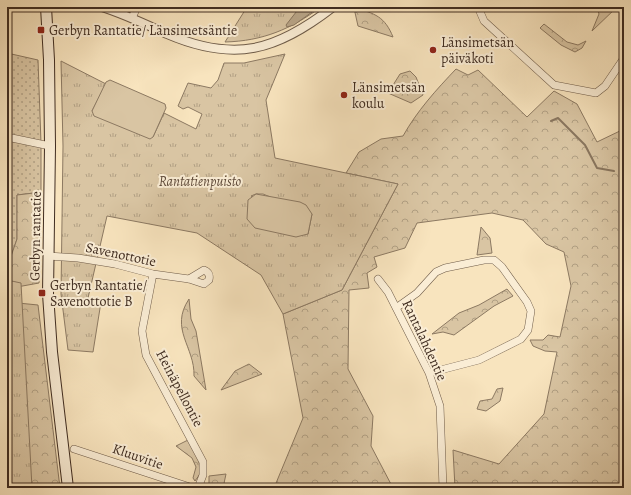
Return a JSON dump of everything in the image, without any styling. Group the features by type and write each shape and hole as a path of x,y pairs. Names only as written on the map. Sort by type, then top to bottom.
{"main road":[{"name":"Gerbyn rantatie","path":"46,7 49,60 50,146 48,294 52,352 68,488"}],"street":[{"path":"102,7 197,45 221,50 244,50 274,43 296,33 333,7"},
{"path":"132,18 137,7"},
{"path":"478,7 484,21 554,85 596,93 605,86 624,58"},
{"path":"7,137 50,146"},
{"name":"Savenottotie","path":"48,256 78,258 153,274 189,279"},
{"path":"396,308 417,293 436,272 445,268 484,260 494,260 502,267 527,302 531,311 528,330 521,339 479,360 430,373"},
{"name":"Heinäpellontie","path":"153,274 143,318 142,334 146,355 203,462 203,475 198,488"},
{"name":"Rantalahdentie","path":"378,279 396,308 430,373 440,406 443,488"},
{"name":"Kluuvitie","path":"74,449 193,488"}],"green space":[{"path":"247,7 321,7 299,22 276,32 252,39 225,42"},
{"path":"597,7 617,7 592,31 599,14"},
{"path":"354,8 373,14 383,20 393,37 358,26"},
{"path":"544,24 567,42 578,45 586,41 582,48 575,52 561,45 540,28"},
{"path":"7,53 38,60 41,143 41,212 34,193 17,195 17,239 7,268 7,205 10,202 7,164"},
{"name":"Rantatienpuisto","path":"285,54 266,100 275,158 398,184 342,290 283,314 261,275 197,233 107,216 88,298 101,302 93,352 68,350 61,294 63,146 61,61 106,84 92,111 153,137 164,113 196,129 202,114 188,107 183,109 178,106 188,83 211,88 218,80 224,63 244,63","holes":["263,194 312,214 308,234 251,196"]},
{"path":"456,69 468,75 478,70 527,117 554,91 577,104 597,142 624,129 624,488 455,488 453,450 499,464 544,414 557,352 545,351 533,346 530,340 543,340 548,335 560,337 571,286 564,252 546,244 523,220 492,213 417,223 405,248 374,257 377,267 367,273 369,288 349,290 348,369 373,416 371,446 393,488 274,488 303,418 283,314 342,290 398,184 346,173 359,152 381,139 403,136 427,101"},
{"path":"410,71 416,77 423,95 411,103 388,93 400,74"},
{"path":"110,80 165,104 166,108 153,137 150,139 94,116 92,111 106,82"},
{"path":"34,193 41,212 39,283 17,287 18,303 38,305 60,488 29,488 7,403 7,268 17,239 17,195"},
{"path":"256,194 300,202 306,205 312,214 308,234 296,237 255,228 247,219 248,200"},
{"path":"481,227 490,238 492,253 477,255"},
{"path":"7,280 21,283 32,488 7,488"},
{"path":"507,289 513,296 494,306 454,335 443,332 432,334 459,313 479,305"},
{"path":"189,299 191,319 196,331 206,390 194,376 191,356 182,329 181,320"},
{"path":"249,364 262,374 221,390 235,371"},
{"path":"503,388 500,401 486,411 477,409 480,401 492,399 497,389"},
{"path":"188,440 199,461 200,474 195,481 193,478 196,467 192,458 176,446"},
{"path":"226,474 223,488 209,487 209,476"}],"shaded area":[{"path":"300,7 319,7 294,25 287,27 286,25"}],"waterway":[{"path":"551,121 558,118 585,145 597,168 614,171"}],"place":[{"name":"Gerbyn Rantatie/ Länsimetsäntie","path":"41,30"},
{"name":"Länsimetsän päiväkoti","path":"433,50"},
{"name":"Länsimetsän koulu","path":"344,95"},
{"name":"Gerbyn Rantatie/ Savenottotie B","path":"42,293"}]}
